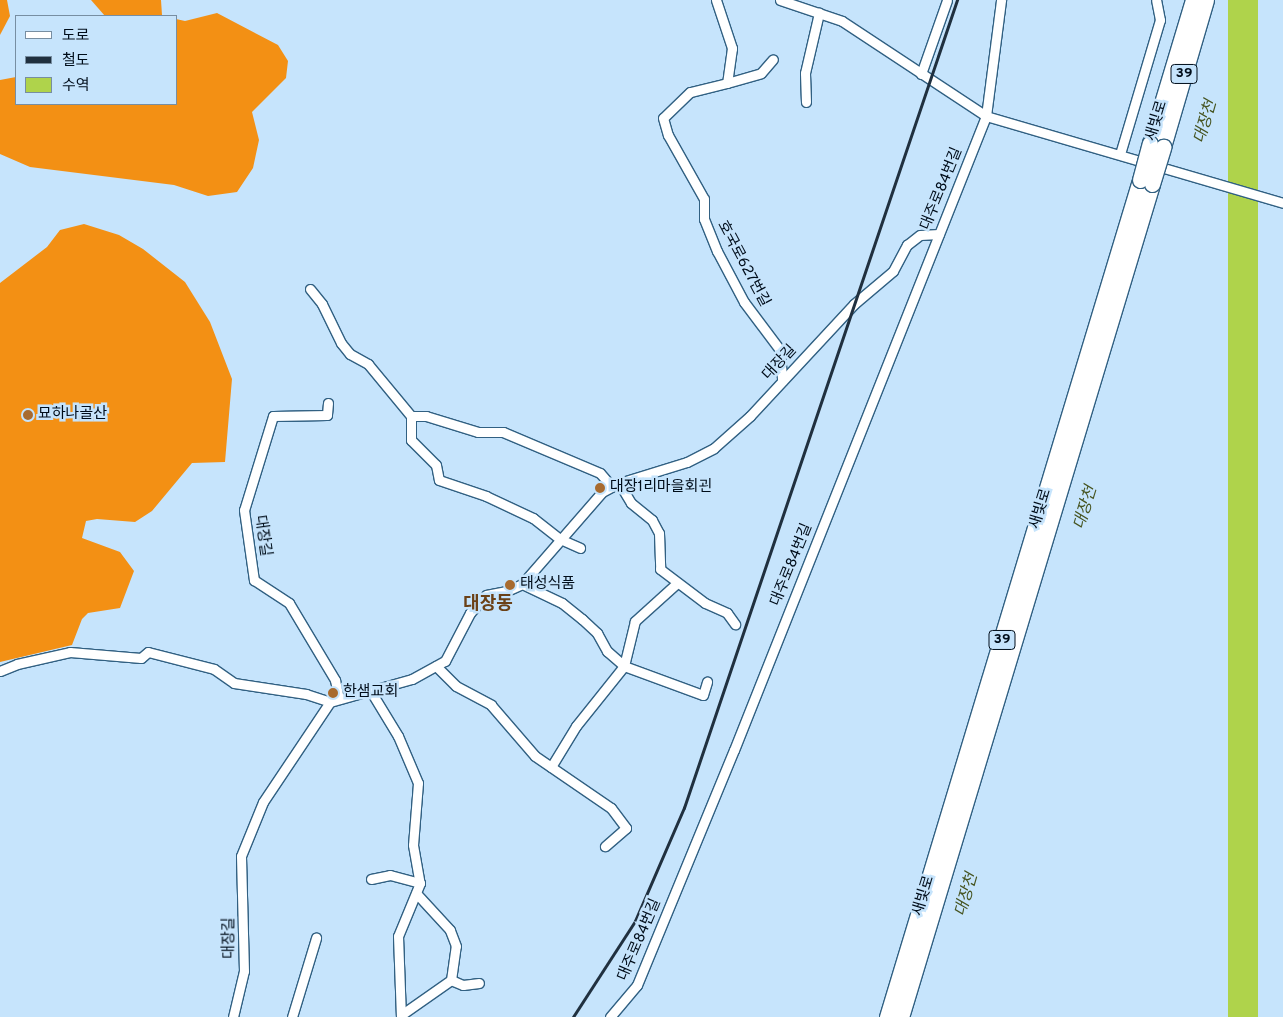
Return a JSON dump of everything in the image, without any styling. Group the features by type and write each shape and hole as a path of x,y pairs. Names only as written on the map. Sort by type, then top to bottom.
{"highway":[{"name":"새빛로","path":"1157,145 1193,0"},
{"name":"새빛로","path":"901,1017 1157,145 1206,0"},
{"name":"새빛로","path":"887,1017 1122,264"}],"street":[{"path":"716,0 732,48 726,83"},
{"path":"780,0 808,5 820,13 842,21 986,116 1210,180 1283,203"},
{"path":"921,74 948,0"},
{"path":"986,116 1001,0"},
{"path":"1120,154 1160,20 1156,0"},
{"path":"806,102 805,73 820,13"},
{"name":"호국로627번길","path":"773,59 761,72 690,92 663,118 668,136 704,199 704,218 717,251 744,302 780,350 782,381"},
{"name":"대주로84번길","path":"610,1017 637,984 734,750 986,116"},
{"name":"대장길","path":"335,701 412,679 445,661 470,613 486,596 507,592 522,584 602,492 615,485 687,462 714,448 750,416 854,304 892,271 907,245 920,235 939,234"},
{"path":"310,289 322,304 342,344 350,354 368,364 411,416 411,440 436,465 440,480 486,496 533,518 560,539 580,548"},
{"name":"대장길","path":"233,1017 244,971 240,856 263,802 335,701 335,680 289,604 254,580 244,510 273,416 327,416 328,403"},
{"path":"411,416 426,416 478,432 502,432 600,473 652,520 660,533 660,569 676,584 728,613 735,624"},
{"path":"522,584 562,603 597,633 607,651 624,666 703,695 708,682"},
{"path":"551,767 576,726 624,666 635,621 676,584"},
{"path":"0,671 17,664 70,652 141,658 148,652 214,669 234,683 306,694 335,701"},
{"path":"436,666 456,686 491,705 535,756 611,808 626,828 605,846"},
{"path":"370,690 398,736 418,783 413,845 420,883 398,936 401,1016"},
{"path":"371,879 390,875 420,883"},
{"path":"401,1016 451,980 456,946 450,930 416,893"},
{"path":"292,1017 316,938"},
{"path":"451,980 463,985 479,983"}],"shaded area":[{"path":"0,0 7,0 10,16 0,35"},
{"path":"91,0 161,0 162,15 104,15"},
{"path":"217,13 278,45 288,61 286,78 252,112 259,140 253,168 237,192 208,196 174,185 30,167 0,154 0,80 15,77 15,105 178,105 178,19 185,21"},
{"path":"84,224 119,235 143,249 185,282 210,322 232,379 225,462 192,463 152,511 135,522 97,519 86,521 82,538 120,552 134,571 120,608 88,613 82,619 72,645 0,662 0,283 47,247 60,230"}],"water":[{"path":"1228,0 1258,0 1258,1017 1228,1017"}],"railway":[{"path":"573,1017 635,921 684,808 957,0"}],"place":[{"name":"묘하나골산","path":"28,415"},
{"name":"대장1리마을회괸","path":"600,488"},
{"name":"태성식품","path":"510,585"},
{"name":"한샘교회","path":"333,693"}],"district":[{"name":"대장동","path":"488,605"}],"water label":[{"name":"대장천","path":"1206,122"},
{"name":"대장천","path":"1086,508"},
{"name":"대장천","path":"967,895"}]}
